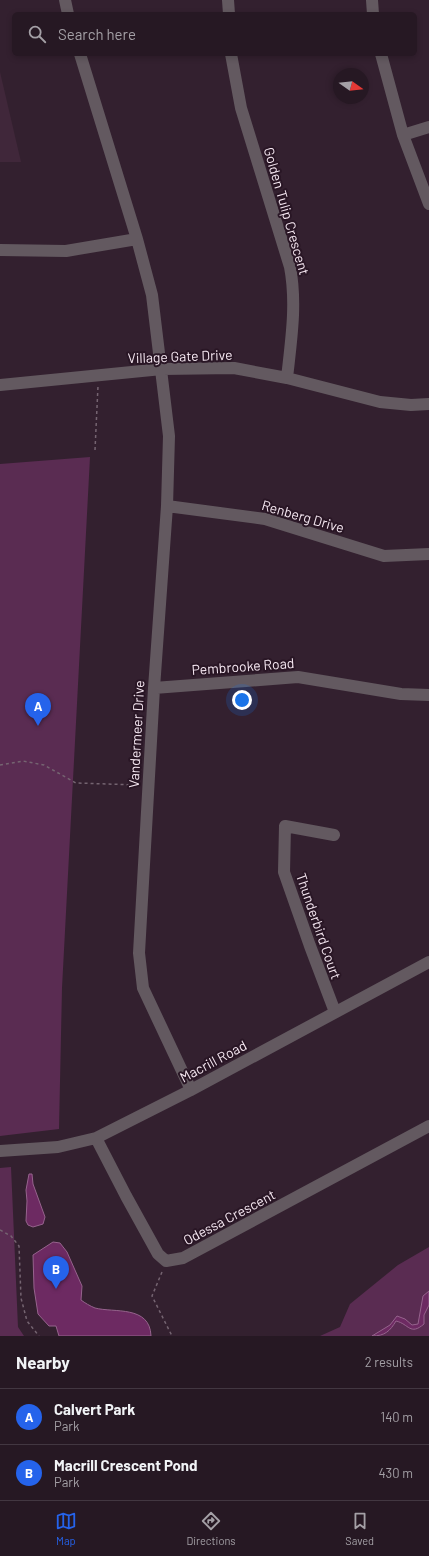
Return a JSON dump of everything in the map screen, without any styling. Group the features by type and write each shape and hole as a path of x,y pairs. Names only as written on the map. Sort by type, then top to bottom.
{"street":[{"path":"65,0 68,12"},
{"path":"228,0 229,12"},
{"path":"372,0 373,12"},
{"path":"81,56 138,239 152,295 162,369"},
{"name":"Golden Tulip Crescent","path":"231,56 241,108 290,267 294,287 287,378"},
{"path":"382,56 403,135 429,204"},
{"path":"403,135 429,127"},
{"path":"0,250 8,252 66,251 138,239"},
{"name":"Village Gate Drive","path":"0,385 162,369 234,368 287,378 380,402 411,405 429,404"},
{"name":"Vandermeer Drive","path":"162,369 169,436 167,506 154,688 139,953 143,988 191,1090"},
{"name":"Renberg Drive","path":"167,506 265,519 384,556 429,554"},
{"name":"Pembrooke Road","path":"154,688 298,677 401,694 429,695"},
{"name":"Thunderbird Court","path":"334,835 285,826 284,872 335,1012"},
{"name":"Macrill Road","path":"0,1151 58,1147 96,1138 191,1090 429,962"},
{"name":"Odessa Crescent","path":"166,1261 183,1258 429,1126"},
{"path":"96,1138 158,1254 166,1261"}],"path":[{"path":"95,450 99,375"},
{"path":"0,765 24,761 44,765 76,783 148,786"},
{"path":"0,1230 11,1236 19,1246 21,1298 28,1321 39,1336"},
{"path":"166,1261 152,1296 172,1336"}],"shaded area":[{"path":"0,72 21,162 0,162"},
{"path":"90,457 62,988 59,1129 0,1136 0,464"},
{"path":"11,1167 18,1327 24,1336 0,1336 0,1168"},
{"path":"29,1174 32,1174 33,1184 45,1217 43,1224 33,1227 28,1225 26,1221 26,1190"},
{"path":"53,1242 60,1243 67,1252 82,1286 81,1300 95,1308 130,1312 138,1315 144,1319 149,1326 151,1336 59,1336 56,1326 49,1326 38,1314 34,1288 33,1255"},
{"path":"429,1247 429,1336 320,1336 340,1327 350,1304 398,1265"},
{"path":"429,1291 429,1305 424,1315 424,1324 416,1329 412,1329 396,1321 392,1328 384,1334 372,1336 390,1325 397,1316 405,1319 412,1325 418,1324 423,1296"}],"place":[{"name":"Calvert Park","path":"38,726"},
{"name":"Macrill Crescent Pond","path":"56,1289"}]}
